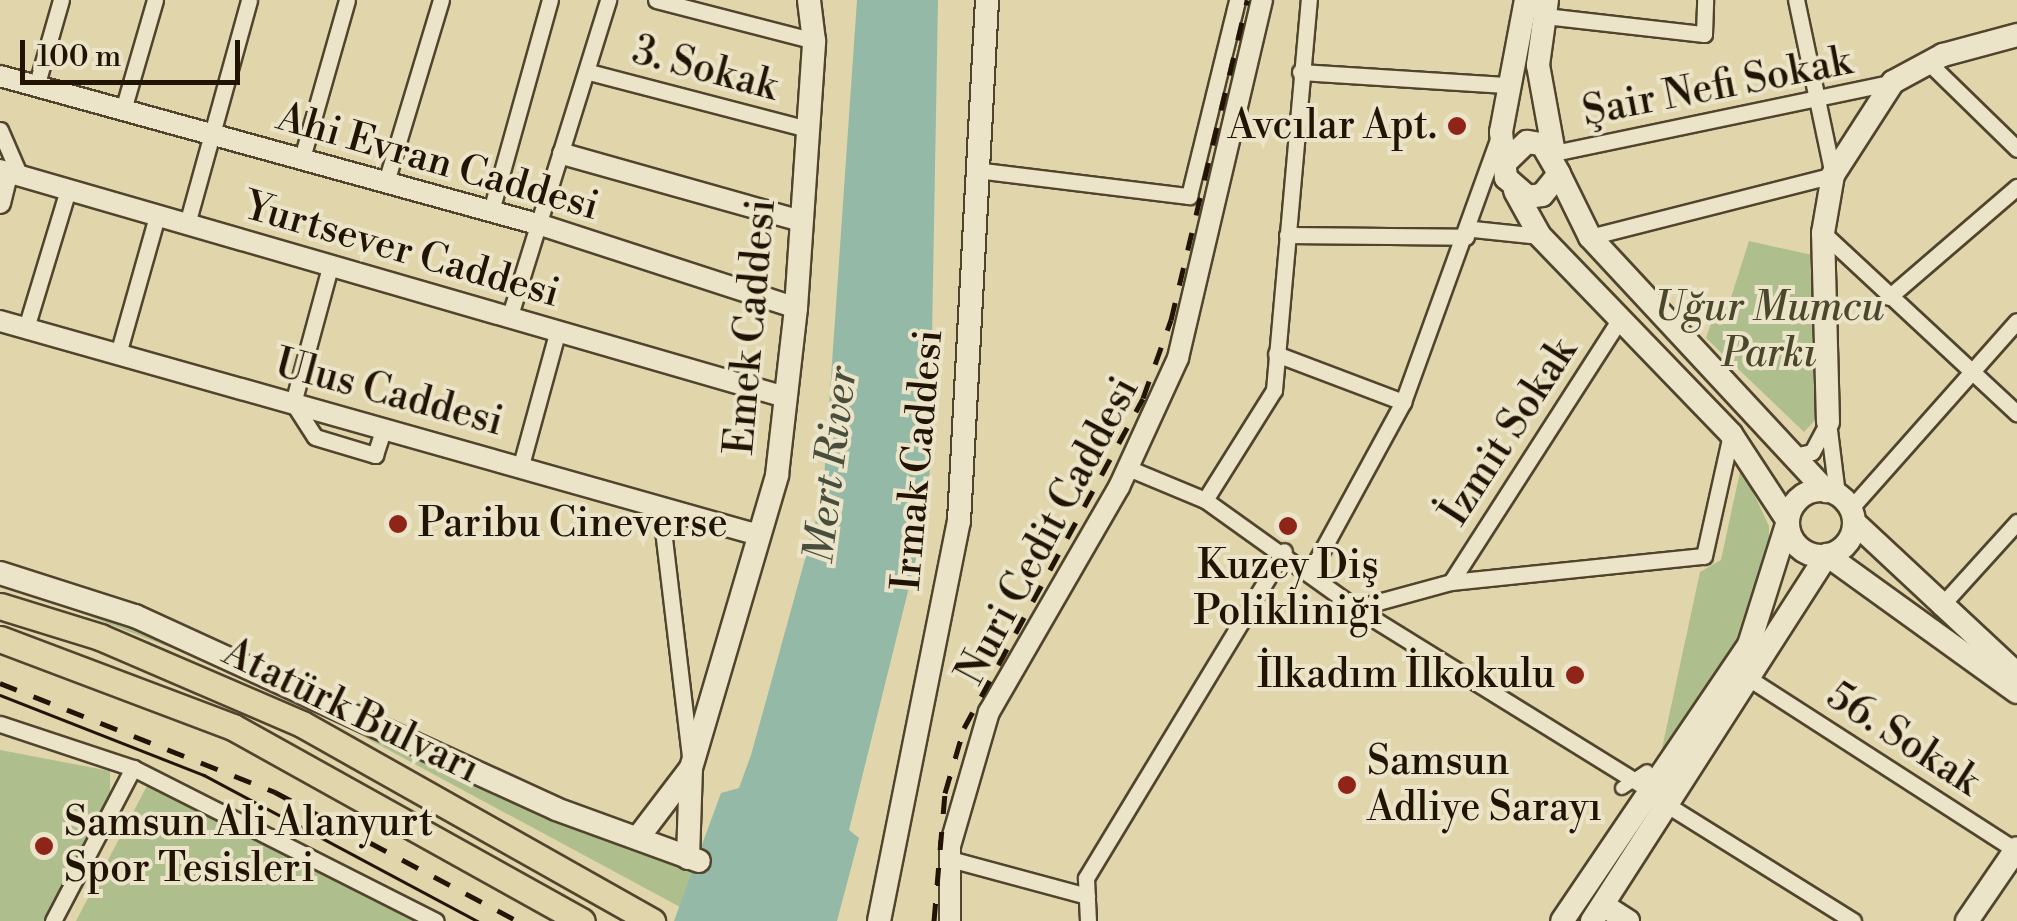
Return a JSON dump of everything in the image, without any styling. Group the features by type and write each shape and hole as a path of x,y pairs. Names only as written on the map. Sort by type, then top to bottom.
{"main road":[{"name":"Emek Caddesi","path":"691,768 640,835 693,860 691,768 759,535 785,397 796,308 804,128 814,41 808,0"},
{"name":"Irmak Caddesi","path":"868,919 959,521 987,0"},
{"path":"1526,0 1506,86 1500,132 1515,191 1540,236 1732,434 1788,521 1799,548 1827,555 2017,692"},
{"path":"1546,8 1538,65 1557,163 1590,237 1940,607 2017,674"},
{"path":"1828,422 1823,233 1833,175 1893,82 1929,63 2017,35"},
{"path":"1506,162 1527,142 1557,163"},
{"path":"1515,191 1542,195 1557,163"},
{"path":"1562,921 1638,782 1766,614 1796,501 1842,504"},
{"path":"1628,921 1598,913 1640,861 1670,806 1753,681 1827,555 1849,540 1842,504"},
{"path":"0,573 135,616 556,809 640,835"},
{"name":"Atatürk Bulvarı","path":"0,606 100,637 302,724 650,920"},
{"name":"Atatürk Bulvarı","path":"0,638 234,728 582,921"},
{"path":"1967,921 2016,850"}],"street":[{"path":"36,87 61,0"},
{"path":"123,110 155,0"},
{"path":"187,224 216,135 249,0"},
{"path":"302,158 347,0"},
{"path":"386,182 441,0"},
{"path":"491,211 550,0"},
{"path":"511,312 590,72 608,0"},
{"path":"656,0 814,41"},
{"path":"976,170 1189,196 1237,0"},
{"name":"Nuri Cedit Caddesi","path":"950,921 950,858 989,712 1128,468 1178,358 1262,0"},
{"path":"1205,500 1274,390 1309,0"},
{"path":"1546,8 1704,34 1705,0"},
{"path":"1590,237 1833,175 1796,0"},
{"path":"1929,63 2017,149"},
{"name":"3. Sokak","path":"590,72 804,128"},
{"path":"1300,72 1506,86"},
{"name":"Ahi Evran Caddesi","path":"0,76 541,225 796,308"},
{"name":"Şair Nefi Sokak","path":"1557,163 1893,82"},
{"path":"0,130 9,172 0,203"},
{"path":"1312,569 1403,402 1470,234 1500,132"},
{"path":"562,154 798,220"},
{"name":"Yurtsever Caddesi","path":"9,172 330,267 511,312 558,330 785,397"},
{"path":"1889,298 2017,187"},
{"path":"26,328 68,190"},
{"path":"118,354 156,216"},
{"path":"1823,233 2017,413"},
{"path":"1286,235 1540,236"},
{"path":"293,403 330,267"},
{"name":"İzmit Sokak","path":"1451,582 1621,316"},
{"name":"Ulus Caddesi","path":"0,321 522,465 759,535"},
{"path":"1842,504 2017,321"},
{"path":"522,465 558,330"},
{"path":"1276,354 1403,402"},
{"path":"1794,456 1812,452 1828,422"},
{"path":"1828,422 1842,504"},
{"path":"1356,608 1451,582 1704,556 1732,434"},
{"path":"1128,468 1205,500 1312,569 1356,608 1638,782"},
{"path":"669,508 664,530 691,768"},
{"path":"1940,607 2017,522"},
{"path":"1088,921 1086,878 1139,784 1284,551"},
{"name":"56. Sokak","path":"1753,681 2016,850"},
{"path":"0,724 133,768 436,921"},
{"path":"53,921 133,768"},
{"path":"1670,806 1852,921"},
{"path":"1608,842 1640,861"},
{"path":"950,858 1087,896"}],"green space":[{"name":"Uğur Mumcu Parkı","path":"1749,241 1812,255 1819,416 1804,432 1706,338 1717,306 1728,307"},
{"path":"1741,467 1769,526 1769,583 1738,649 1660,758 1700,572 1721,560"},
{"path":"0,582 138,624 699,865 682,908 266,684"},
{"name":"Samsun Ali Alanyurt Spor Tesisleri","path":"0,750 110,771 110,806 44,921 0,921"},
{"path":"149,782 417,921 76,921"}],"water":[{"name":"Mert River","path":"857,0 938,0 929,506 849,830 859,838 837,921 674,921 721,793 739,788 751,755 823,494"}],"tram line":[{"path":"0,695 204,775 478,921"}],"railway":[{"path":"934,921 945,793 964,728 1143,398 1171,320 1247,0"},
{"path":"0,683 275,792 518,921"}],"place":[{"name":"Avcılar Apt.","path":"1457,126"},
{"name":"Paribu Cineverse","path":"398,524"},
{"name":"Kuzey Diş Polikliniği","path":"1288,526"},
{"name":"İlkadım İlkokulu","path":"1575,675"},
{"name":"Samsun Adliye Sarayı","path":"1347,785"},
{"name":"Samsun Ali Alanyurt Spor Tesisleri","path":"44,846"}]}
